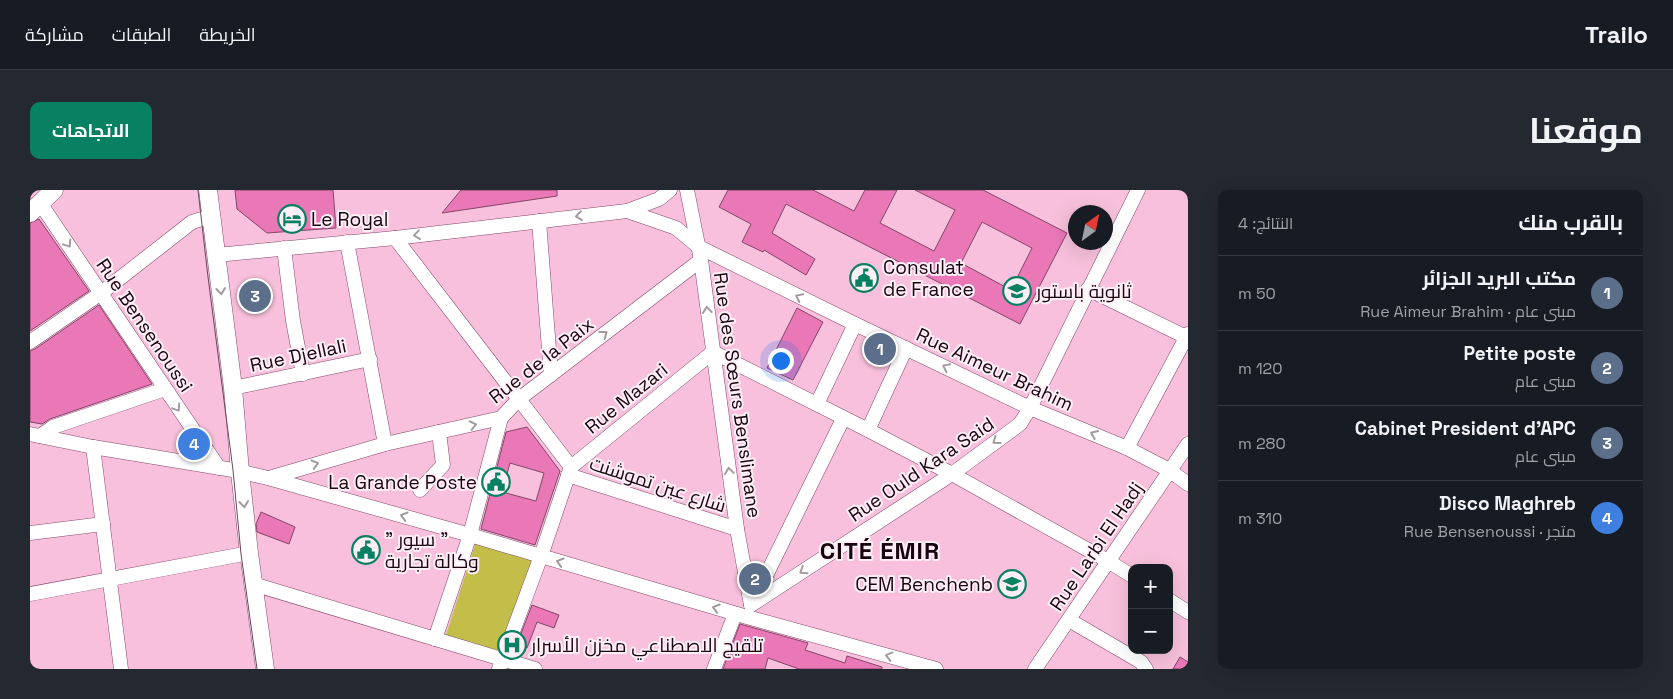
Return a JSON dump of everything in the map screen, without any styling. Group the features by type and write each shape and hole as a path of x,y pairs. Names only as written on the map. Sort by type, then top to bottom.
{"main road":[{"path":"35,208 54,190"},
{"path":"208,190 233,388 249,554 265,669"}],"street":[{"path":"216,255 395,238 627,211 659,199 670,190"},
{"name":"Rue des Sœurs Benslimane","path":"687,190 700,254 737,529 744,612"},
{"name":"Rue Ould Kara Said","path":"744,612 952,474 1020,424 1030,408 1138,190"},
{"name":"Rue Bensenoussi","path":"35,208 101,293 218,468"},
{"name":"Rue Aimeur Brahim","path":"627,211 676,228 700,254 855,324 1030,408 1127,448 1169,470 1188,484"},
{"path":"30,342 101,293 192,222 212,216"},
{"path":"539,221 551,375"},
{"path":"395,238 519,399 569,471 541,556 501,664"},
{"path":"347,242 385,444"},
{"path":"284,248 293,321 303,374"},
{"name":"Rue de la Paix","path":"268,478 385,444 501,418 519,399 700,254"},
{"path":"1088,289 1187,336 1127,448"},
{"path":"817,404 855,324"},
{"path":"868,430 906,348"},
{"path":"713,352 952,474 1128,574"},
{"name":"Rue Mazari","path":"569,471 713,352"},
{"name":"Rue Djellali","path":"233,388 370,359"},
{"path":"35,435 53,427 165,389"},
{"path":"435,639 470,535 501,418"},
{"path":"714,669 843,419"},
{"path":"420,490 444,466 439,432"},
{"path":"35,435 268,478 744,612 936,669"},
{"name":"Rue Larbi El Hadj","path":"1035,669 1188,444"},
{"path":"93,447 121,669"},
{"name":"شارع عين تموشنت","path":"569,471 737,529"},
{"path":"30,533 103,524"},
{"path":"30,594 249,554"},
{"path":"253,584 435,639 501,664 535,669"},
{"path":"1173,603 1188,612"},
{"path":"1069,620 1144,665"}],"shaded area":[{"path":"476,542 536,559 501,652 446,635"}],"building":[{"name":"Le Royal","path":"235,190 333,190 336,228 267,233 237,209"},
{"path":"461,190 557,190 557,196 442,213"},
{"path":"728,190 813,190 854,211 865,190 897,190 880,223 934,251 955,210 915,190 983,190 1067,233 1020,324 786,204 772,233 815,259 806,275 764,250 763,252 742,242 751,224 719,207","holes":["982,222 1032,248 1011,290 961,263"]},
{"path":"39,219 89,291 30,331 30,223"},
{"path":"99,305 152,384 50,419 42,424 30,422 30,351"},
{"path":"797,308 823,322 793,380 767,368"},
{"name":"La Grande Poste","path":"527,427 560,471 535,545 481,529 506,432","holes":["510,463 544,473 536,501 502,492"]},
{"path":"261,512 295,527 289,544 257,532 256,524"},
{"path":"532,605 559,615 554,628 537,622 527,648 517,644"},
{"path":"740,624 808,643 805,650 845,663 847,656 882,667 882,669 799,669 768,658 765,669 723,669"},
{"path":"1180,657 1188,662 1188,669 1173,669"}],"tram line":[{"path":"198,190 233,470 241,554 257,669"}],"place":[{"name":"Le Royal","path":"292,219"},
{"name":"Consulat de France","path":"864,278"},
{"name":"ثانوية باستور","path":"1017,291"},
{"name":"Cabinet President d'APC","path":"255,296"},
{"name":"مكتب البريد الجزائر","path":"880,349"},
{"name":"Disco Maghreb","path":"194,444"},
{"name":"La Grande Poste","path":"496,482"},
{"name":"\" سيور \" وكالة تجارية","path":"366,550"},
{"name":"Petite poste","path":"755,579"},
{"name":"CEM Benchenb","path":"1012,584"},
{"name":"تلقيح الاصطناعي مخزن الأسرار","path":"512,645"}],"district":[{"name":"CITÉ ÉMIR","path":"880,551"}]}
